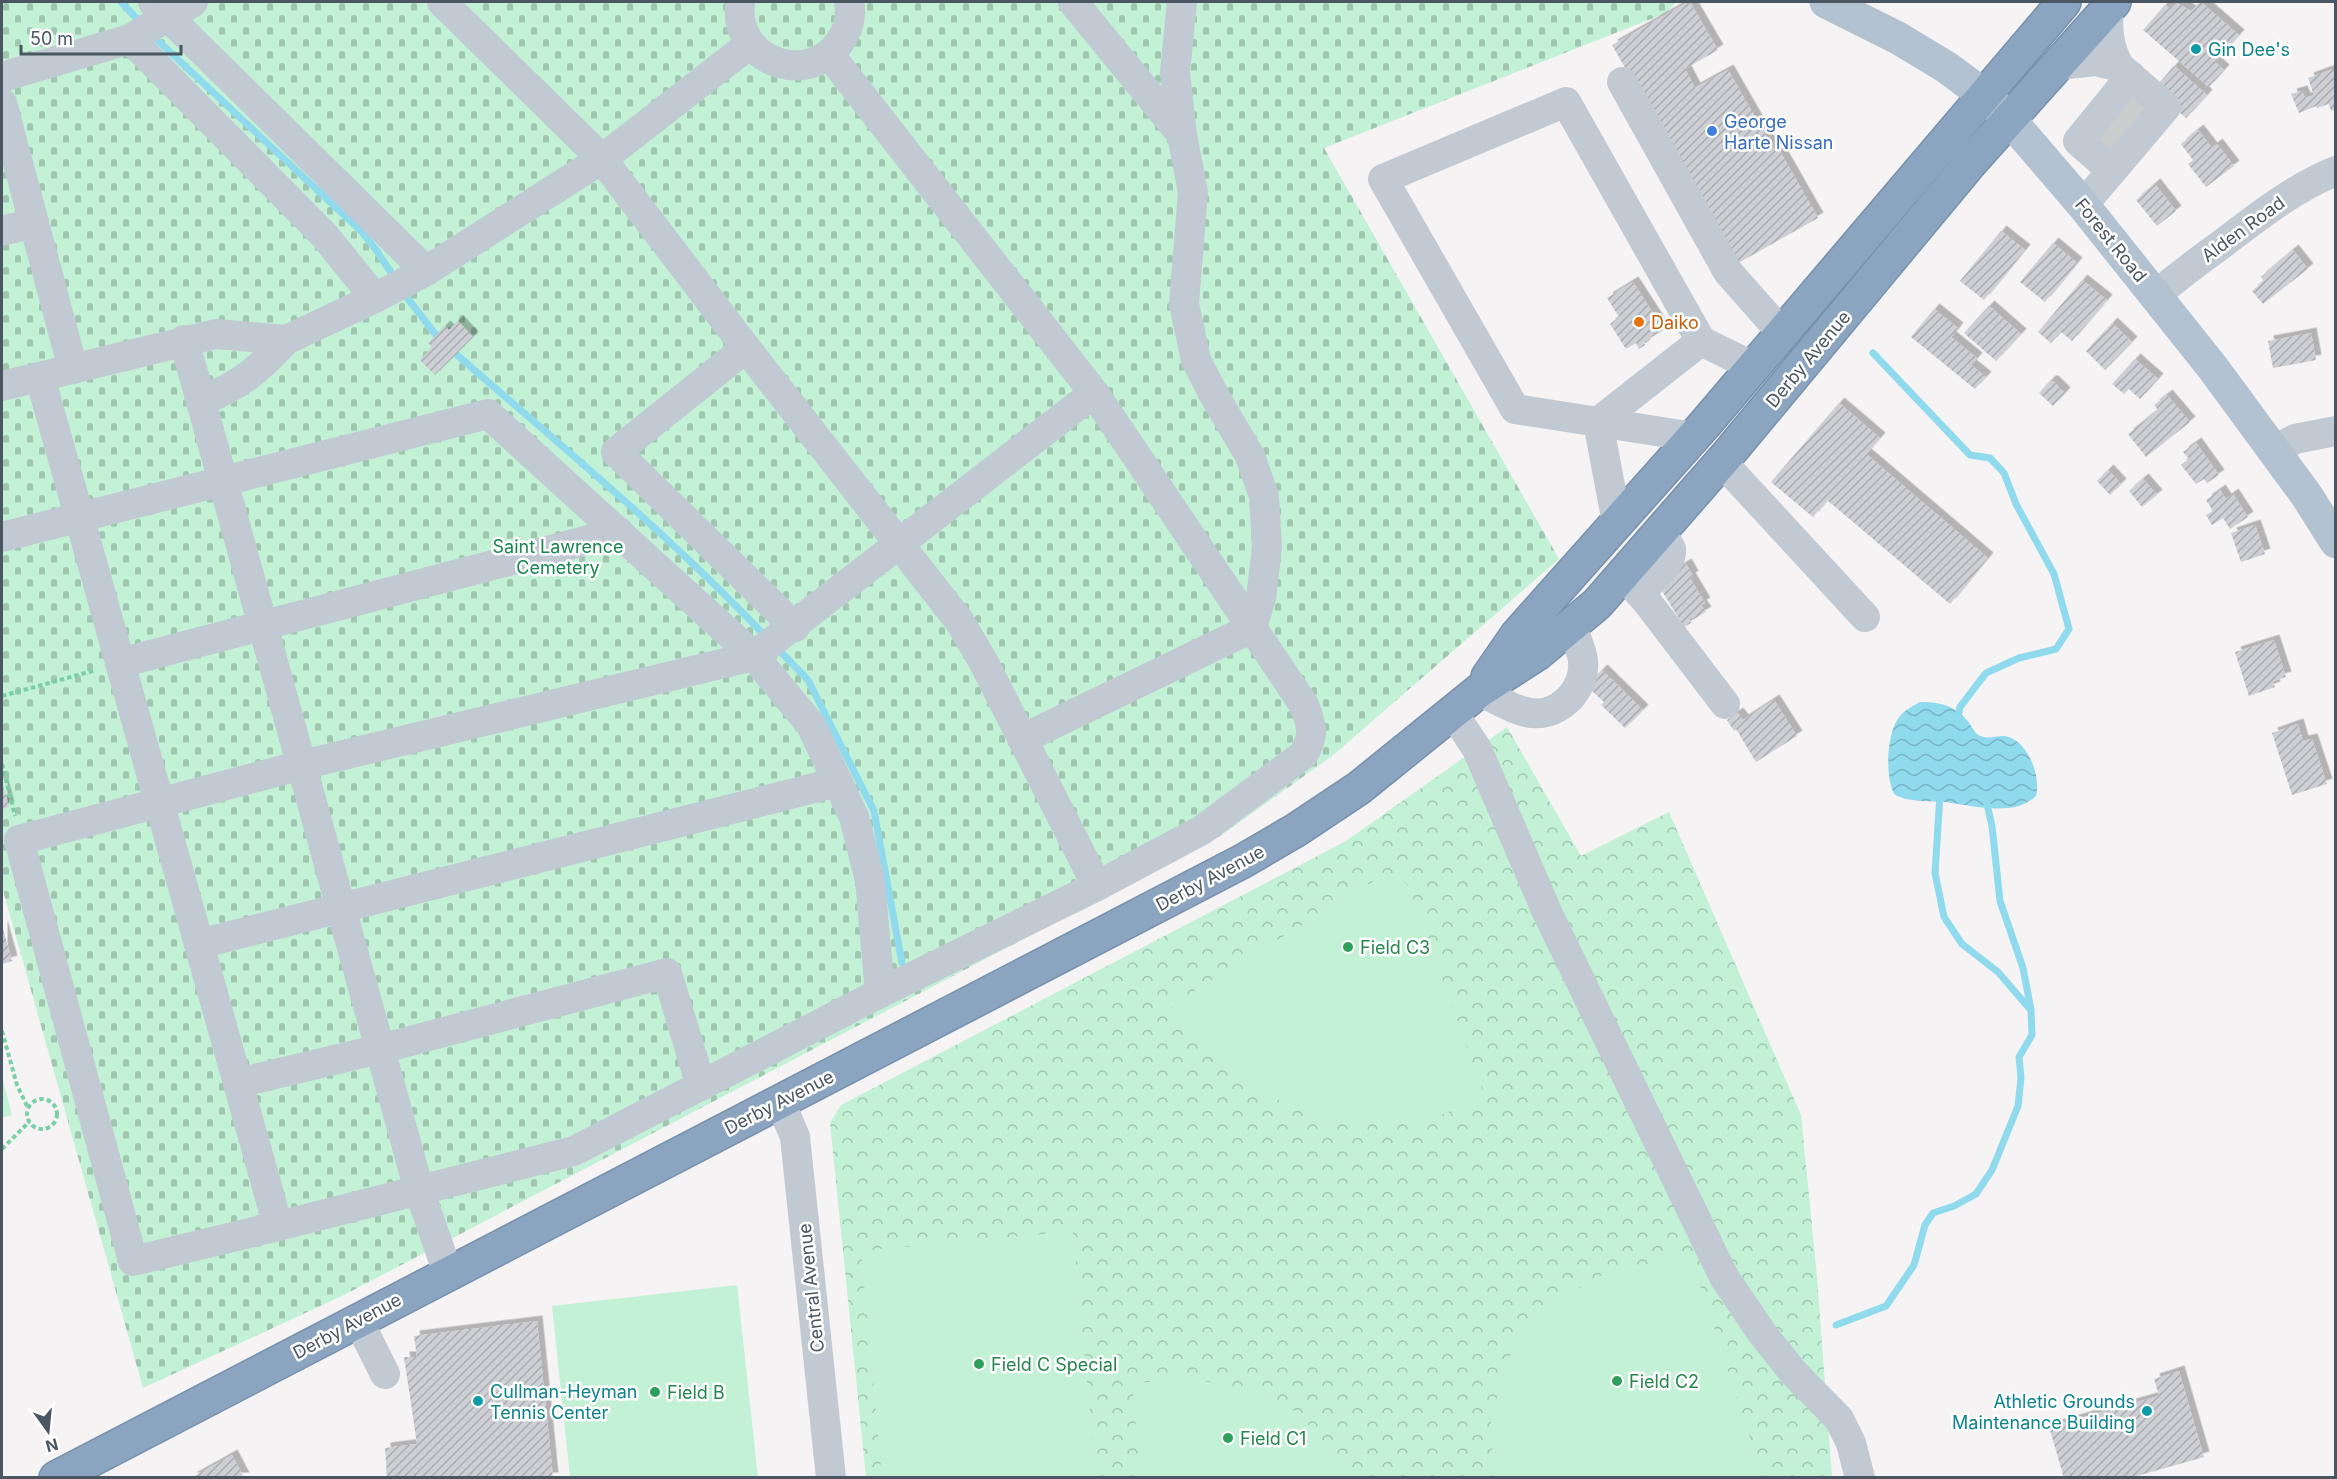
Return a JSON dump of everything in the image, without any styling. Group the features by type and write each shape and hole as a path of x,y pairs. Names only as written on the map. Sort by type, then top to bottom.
{"highway":[{"name":"Derby Avenue","path":"1479,691 1517,635 1694,437 2064,2"},
{"name":"Derby Avenue","path":"56,1478 1244,861 1359,788 1479,691 1538,653 1597,604 1631,584 1659,532 1722,462 1971,162 2111,5"},
{"path":"1694,437 1722,462"}],"main road":[{"name":"Forest Road","path":"1832,3 1946,66 1984,95 2010,120 2156,295 2274,450 2336,542"}],"street":[{"path":"442,2 602,159 960,622 984,663 1097,886"},
{"path":"740,2 742,28 750,44 763,56 779,63 796,66 813,63 829,54 841,42 848,26 849,2"},
{"path":"1073,2 1182,135"},
{"path":"1022,739 1252,628 1261,598 1267,547 1264,496 1250,456 1196,360 1185,304 1193,192 1182,135 1175,72 1182,2"},
{"path":"2083,205 2131,144 2166,107 2126,71 2109,44 2111,5"},
{"path":"2,77 130,39 172,7 426,271"},
{"path":"130,39 324,235 375,298"},
{"path":"201,401 219,395 254,374 286,340 426,271 602,159 750,44"},
{"path":"829,54 1094,393 1304,705 1311,724 1311,741 1303,755 1202,830 1097,886 880,993 574,1150 133,1261 19,840 774,642 1094,393"},
{"path":"2059,65 2095,61 2126,71"},
{"path":"2126,71 2106,113 2078,141 2131,144"},
{"path":"1622,82 1728,272 1782,333"},
{"path":"1694,437 1515,409 1383,179 1566,102 1701,341 1754,367"},
{"path":"2,103 73,369"},
{"name":"Alden Road","path":"2156,295 2261,213 2310,182 2336,171"},
{"path":"2,231 34,223"},
{"path":"2,386 216,334 286,340"},
{"path":"184,340 419,1190 448,1273"},
{"path":"1598,422 1701,341"},
{"path":"746,348 616,452 774,642 854,817 870,880 880,993"},
{"path":"40,377 278,1226"},
{"path":"2,537 488,414 619,532 774,642"},
{"path":"1598,422 1617,522"},
{"path":"2274,450 2295,439 2336,431"},
{"path":"1722,462 1865,617"},
{"path":"120,663 619,532"},
{"path":"1631,584 1725,704"},
{"path":"1479,691 1526,713 1550,711 1568,702 1582,681 1584,660 1571,625"},
{"path":"1453,713 1477,749 1547,912 1724,1277 1762,1333 1793,1372 1839,1419 1851,1443 1860,1478"},
{"path":"199,944 838,782"},
{"path":"238,1083 380,1049 667,973 701,1086"},
{"name":"Central Avenue","path":"780,1101 795,1137 831,1478"},
{"path":"358,1320 385,1374"}],"path":[{"path":"2,696 120,663"},
{"path":"2,764 14,806 19,840"},
{"path":"2,1031 17,1085 28,1108 29,1122 36,1128 46,1129 54,1124 57,1115 54,1105 46,1099 35,1101 28,1108"},
{"path":"2,1149 29,1122"}],"green space":[{"name":"Saint Lawrence Cemetery","path":"2,2 1676,2 1666,13 1324,148 1559,559 1332,756 1222,835 344,1295 143,1388 2,887"},
{"path":"1507,727 1581,856 1669,812 1801,1115 1817,1277 1832,1477 866,1477 830,1123 841,1105 1346,841"},
{"name":"Field C3","path":"1391,873 1402,877 1410,890 1485,1097 1438,1116 1393,1123 1336,1120 1288,1105 1233,1075 1198,1043 1171,1005 1379,878"},
{"path":"2,1077 12,1115 2,1118"},
{"name":"Field C Special","path":"1073,1231 1096,1477 882,1477 861,1251"},
{"name":"Field C2","path":"1690,1255 1763,1477 1493,1477 1491,1417 1513,1346 1553,1303 1606,1273"},
{"name":"Field B","path":"737,1285 758,1477 570,1477 552,1306"},
{"name":"Field C1","path":"1183,1378 1247,1388 1297,1412 1342,1463 1350,1477 1141,1477 1132,1384"}],"water":[{"path":"1920,702 1948,706 1965,718 1975,732 1981,736 2005,736 2016,741 2032,762 2037,780 2036,796 2016,807 1992,808 1911,800 1894,794 1888,765 1892,733 1900,716"}],"building":[{"name":"George Harte Nissan","path":"1688,2 1718,50 1685,69 1695,88 1728,70 1774,150 1778,148 1818,218 1733,266 1721,236 1612,45"},
{"name":"Gin Dee's","path":"2175,2 2191,11 2201,2 2239,35 2215,62 2224,70 2209,87 2143,30 2165,5 2169,8"},
{"path":"2174,66 2207,95 2186,118 2153,90"},
{"path":"2336,68 2336,109 2331,111 2329,104 2317,108 2316,106 2299,113 2291,94 2302,91 2305,98 2314,95 2308,78"},
{"path":"2136,84 2160,104 2112,160 2087,140"},
{"path":"2198,130 2212,148 2217,144 2234,166 2206,187 2188,164 2193,160 2181,144"},
{"path":"2155,184 2176,211 2157,226 2136,200"},
{"path":"2001,231 2025,250 1984,300 1960,281"},
{"path":"2053,243 2077,263 2045,302 2020,282"},
{"path":"2293,250 2308,269 2263,304 2252,291 2264,281 2261,277"},
{"path":"2082,280 2107,300 2072,341 2061,332 2051,343 2038,332"},
{"path":"1633,282 1664,330 1643,342 1645,345 1639,349 1636,343 1626,349 1610,324 1619,317 1607,298"},
{"path":"1989,306 2021,334 1996,361 1964,333"},
{"path":"1934,309 1958,328 1951,337 1977,358 1971,365 1986,377 1975,389 1911,337"},
{"path":"458,321 473,337 435,375 420,360 432,347 428,343 445,326 449,330"},
{"path":"2112,323 2132,342 2105,370 2086,351"},
{"path":"2311,333 2316,360 2273,368 2268,341"},
{"path":"2135,359 2158,379 2140,399 2129,389 2124,394 2112,384"},
{"path":"2050,381 2053,381 2065,393 2053,406 2039,393"},
{"path":"2167,395 2190,422 2146,457 2128,434 2158,410 2154,405"},
{"path":"1839,403 1880,438 1866,454 1988,558 1950,604 1827,500 1813,517 1771,482"},
{"path":"2196,443 2219,475 2207,483 2204,479 2196,484 2181,465 2189,459 2183,452"},
{"path":"2108,470 2121,484 2110,495 2097,481"},
{"path":"2143,479 2157,495 2142,507 2129,491"},
{"path":"2220,490 2226,499 2233,494 2248,517 2230,529 2223,518 2212,525 2206,515 2213,511 2206,500"},
{"path":"2255,525 2265,554 2241,562 2231,533"},
{"path":"1686,564 1693,576 1690,578 1705,603 1701,605 1706,612 1694,619 1693,617 1689,619 1691,623 1684,627 1659,586 1672,582 1668,575"},
{"path":"2274,640 2286,677 2273,681 2275,687 2249,696 2235,652"},
{"path":"1602,670 1643,710 1625,728 1601,705 1604,702 1592,691 1590,682"},
{"path":"1774,700 1797,736 1756,762 1736,729 1734,731 1727,720 1738,713 1743,720"},
{"path":"2298,724 2303,741 2312,739 2327,784 2292,795 2272,733"},
{"path":"2,782 9,807 2,809"},
{"path":"2,925 12,961 2,964"},
{"name":"Cullman-Heyman Tennis Center","path":"537,1321 553,1478 387,1478 385,1448 417,1444 404,1357 417,1357 414,1336"},
{"name":"Athletic Grounds Maintenance Building","path":"2179,1371 2204,1457 2130,1478 2064,1478 2049,1427 2159,1396 2154,1379"},
{"path":"232,1455 244,1478 191,1478"}],"waterway":[{"path":"121,2 140,22"},
{"path":"153,36 361,231 393,276"},
{"path":"405,295 436,335"},
{"path":"1873,353 1970,455 1990,458 2004,473 2016,504 2054,574 2069,629 2056,649 2019,658 1986,673 1960,707 1957,721"},
{"path":"456,354 654,528 767,638"},
{"path":"777,648 808,680 874,811 902,963"},
{"path":"1940,794 1935,873 1944,917 1962,944 1998,972 2029,1008"},
{"path":"1836,1325 1886,1306 1914,1265 1925,1225 1933,1213 1954,1206 1976,1194 1992,1170 2018,1106 2021,1078 2019,1057 2032,1035 2031,1010 2023,968 2000,901 1992,826 1986,800"}],"tunnel":[{"path":"2118,105 2143,125"},
{"path":"2100,126 2125,146"}],"place":[{"name":"Gin Dee's","path":"2196,49"},
{"name":"George Harte Nissan","path":"1712,131"},
{"name":"Daiko","path":"1639,322"},
{"name":"Field C3","path":"1348,947"},
{"name":"Field C Special","path":"979,1364"},
{"name":"Field C2","path":"1617,1381"},
{"name":"Field B","path":"655,1392"},
{"name":"Cullman-Heyman Tennis Center","path":"478,1401"},
{"name":"Athletic Grounds Maintenance Building","path":"2147,1411"},
{"name":"Field C1","path":"1228,1438"}]}
